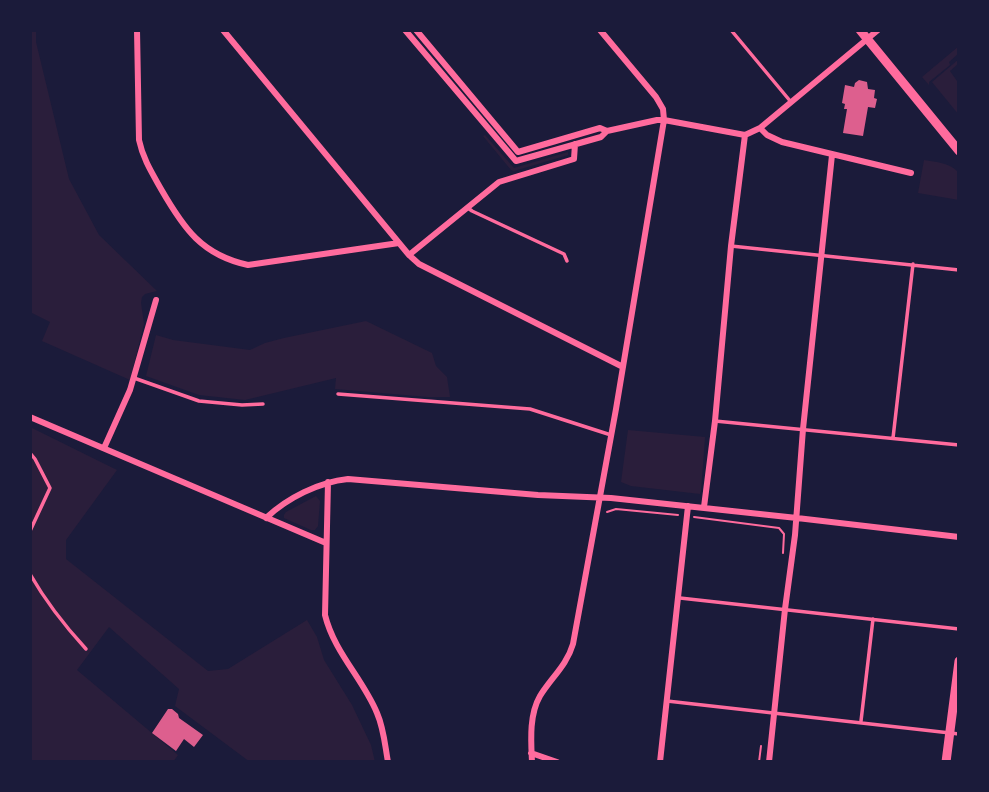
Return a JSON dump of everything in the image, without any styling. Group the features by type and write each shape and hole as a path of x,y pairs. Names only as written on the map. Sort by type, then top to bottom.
{"main road":[{"path":"860,30 959,151"},
{"path":"948,762 954,735 959,661"}],"street":[{"path":"137,30 139,140 143,157 186,229 197,241 225,259 248,265 399,243"},
{"path":"223,30 409,255 426,269 623,367"},
{"path":"405,30 516,162 601,137 607,131 646,121 664,120 745,135 761,128 878,30"},
{"path":"416,30 518,152 600,128 607,131"},
{"path":"531,762 533,711 540,696 569,657 573,644 664,120 663,109 656,97 600,30"},
{"path":"761,128 767,135 782,142 911,173"},
{"path":"704,507 745,135"},
{"path":"409,255 499,182 574,159 575,144"},
{"path":"769,762 797,518 803,429 832,156"},
{"path":"104,448 134,378 156,300"},
{"path":"30,416 326,543"},
{"path":"266,518 275,509 328,482 365,480 538,495 600,497 959,537"},
{"path":"328,482 325,606 328,627 377,713 388,762"},
{"path":"660,762 688,506"},
{"path":"531,753 557,762"}],"lane":[{"path":"731,30 791,102"},
{"path":"468,208 564,254 566,261"},
{"path":"731,246 959,270"},
{"path":"893,438 913,264"},
{"path":"134,378 199,401 263,404"},
{"path":"338,394 530,410 611,435"},
{"path":"715,421 959,445"},
{"path":"30,453 50,488 30,531"},
{"path":"30,574 43,598 86,649"},
{"path":"677,598 959,629"},
{"path":"860,722 873,619"},
{"path":"667,701 954,735"}],"path":[{"path":"616,509 680,515"},
{"path":"702,517 774,526 783,531 785,537"}],"shaded area":[{"path":"30,30 36,30 36,42 69,179 99,235 157,291 142,297 144,324 130,380 42,341 50,322 30,312"},
{"path":"959,46 959,53 949,62 950,65 929,82 929,85 922,77"},
{"path":"959,59 959,63 950,71 957,81 959,80 959,115 932,82"},
{"path":"485,135 514,168 568,152 568,155 514,171 483,136"},
{"path":"924,160 948,165 959,173 959,200 918,193"},
{"path":"366,321 432,353 436,366 447,377 450,397 335,389 336,378 245,400 199,395 146,376 156,335 173,340 250,350 284,338"},
{"path":"30,427 117,470 66,540 66,559 208,671 228,669 307,620 317,637 324,660 352,705 371,745 375,762 250,762 175,706 179,689 109,627 77,670 178,755 173,762 30,762"},
{"path":"628,430 705,437 700,494 631,486 621,482"},
{"path":"316,496 320,501 318,526 315,530 284,518 286,512"}],"building":[{"path":"859,80 867,82 868,89 875,90 874,98 877,99 875,108 868,107 863,136 843,133 847,109 844,109 845,104 842,103 845,85 854,87"},
{"path":"168,709 172,709 179,718 203,735 194,747 184,739 176,751 152,733"}]}
